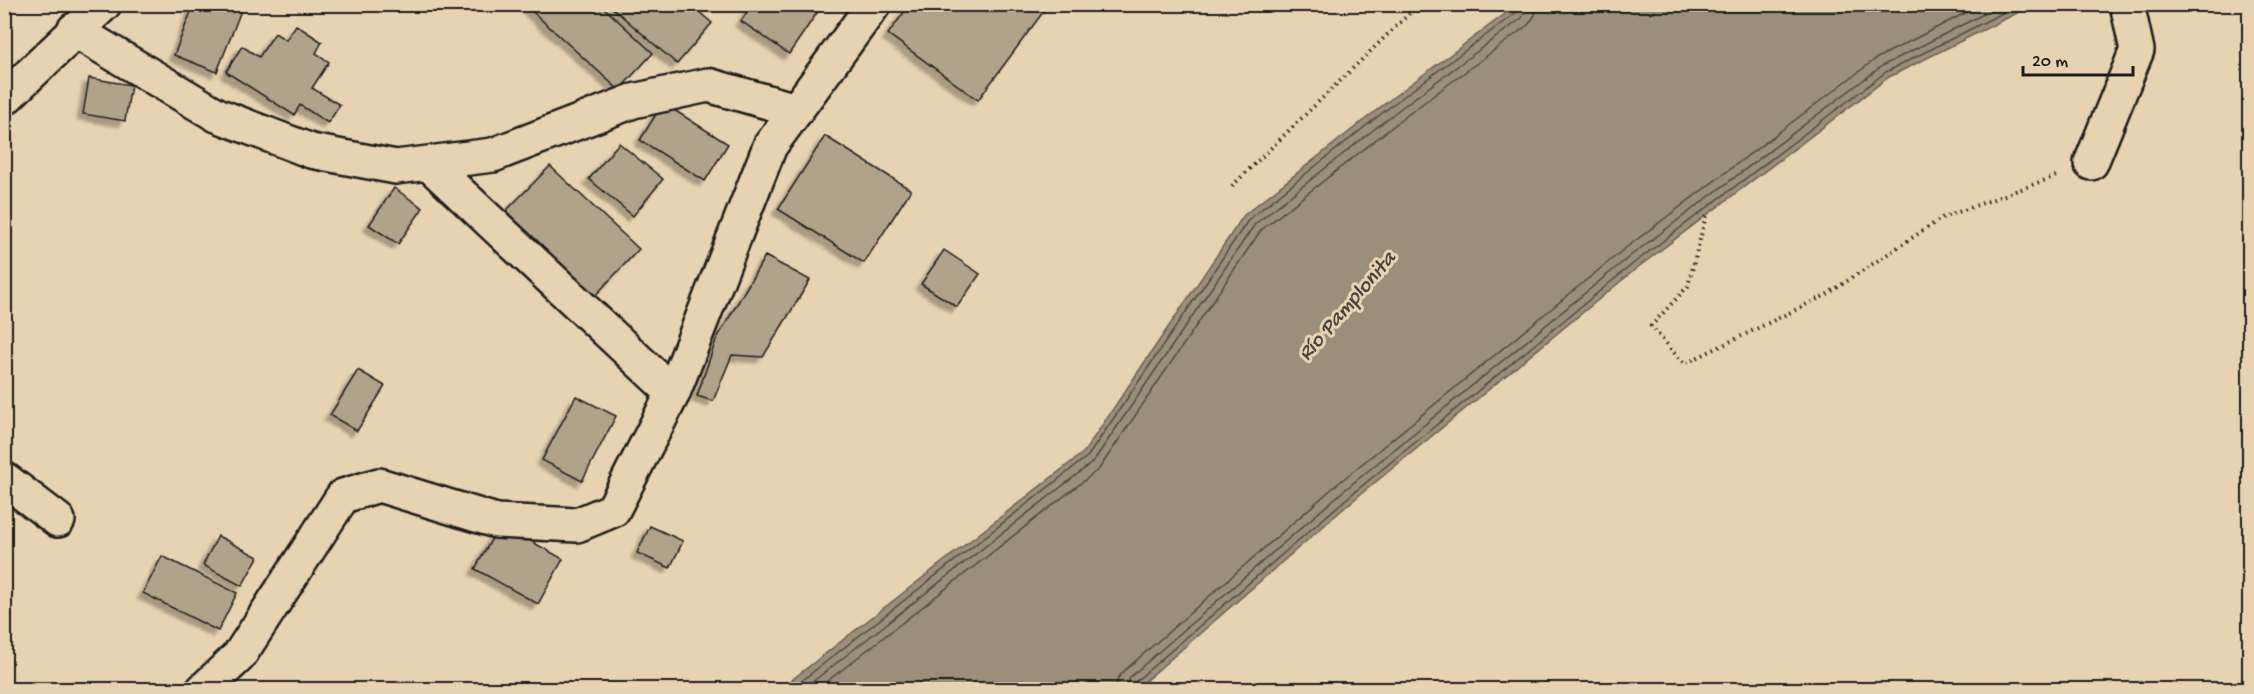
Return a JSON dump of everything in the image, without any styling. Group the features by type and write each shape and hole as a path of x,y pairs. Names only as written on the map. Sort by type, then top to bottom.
{"street":[{"path":"4,99 74,30 104,4"},
{"path":"203,690 238,656 343,496 379,485 496,521 578,525 613,510 673,393 770,146 874,4"},
{"path":"2091,163 2137,50 2127,4"},
{"path":"74,30 217,115 311,151 396,167 430,165 493,155 633,101 708,86 796,110"},
{"path":"430,165 673,393"},
{"path":"4,479 58,520"}],"path":[{"path":"1232,186 1419,4"},
{"path":"1706,216 1688,286 1651,326 1684,364 1826,295 1942,218 2091,163"}],"water":[{"name":"Río Pamplonita","path":"1517,5 2033,5 1889,77 1637,268 1350,503 1136,689 780,689 1084,452 1244,215 1392,98"}],"building":[{"path":"194,4 233,4 242,8 217,72 174,55"},
{"path":"524,4 600,4 653,53 619,90"},
{"path":"608,4 690,4 712,23 677,64"},
{"path":"752,4 823,4 789,54 741,21"},
{"path":"910,4 1049,4 978,100 888,34"},
{"path":"296,25 322,42 316,53 329,62 312,88 340,105 328,123 300,105 294,115 226,72 242,46 259,57 275,33 286,40"},
{"path":"89,78 131,85 125,121 83,114"},
{"path":"663,103 728,144 705,181 640,140"},
{"path":"825,136 911,190 864,263 778,209"},
{"path":"619,143 663,179 633,216 589,179"},
{"path":"550,166 639,249 593,298 503,214"},
{"path":"394,188 423,208 398,244 369,225"},
{"path":"944,250 980,274 957,307 921,284"},
{"path":"765,256 810,280 763,357 732,355 713,401 697,396 716,340"},
{"path":"358,370 385,386 357,431 330,415"},
{"path":"576,396 616,416 582,481 542,460"},
{"path":"500,524 563,559 538,604 475,569"},
{"path":"650,526 683,541 670,568 637,553"},
{"path":"218,536 258,557 242,586 203,565"},
{"path":"162,556 237,593 218,631 143,593"}]}
